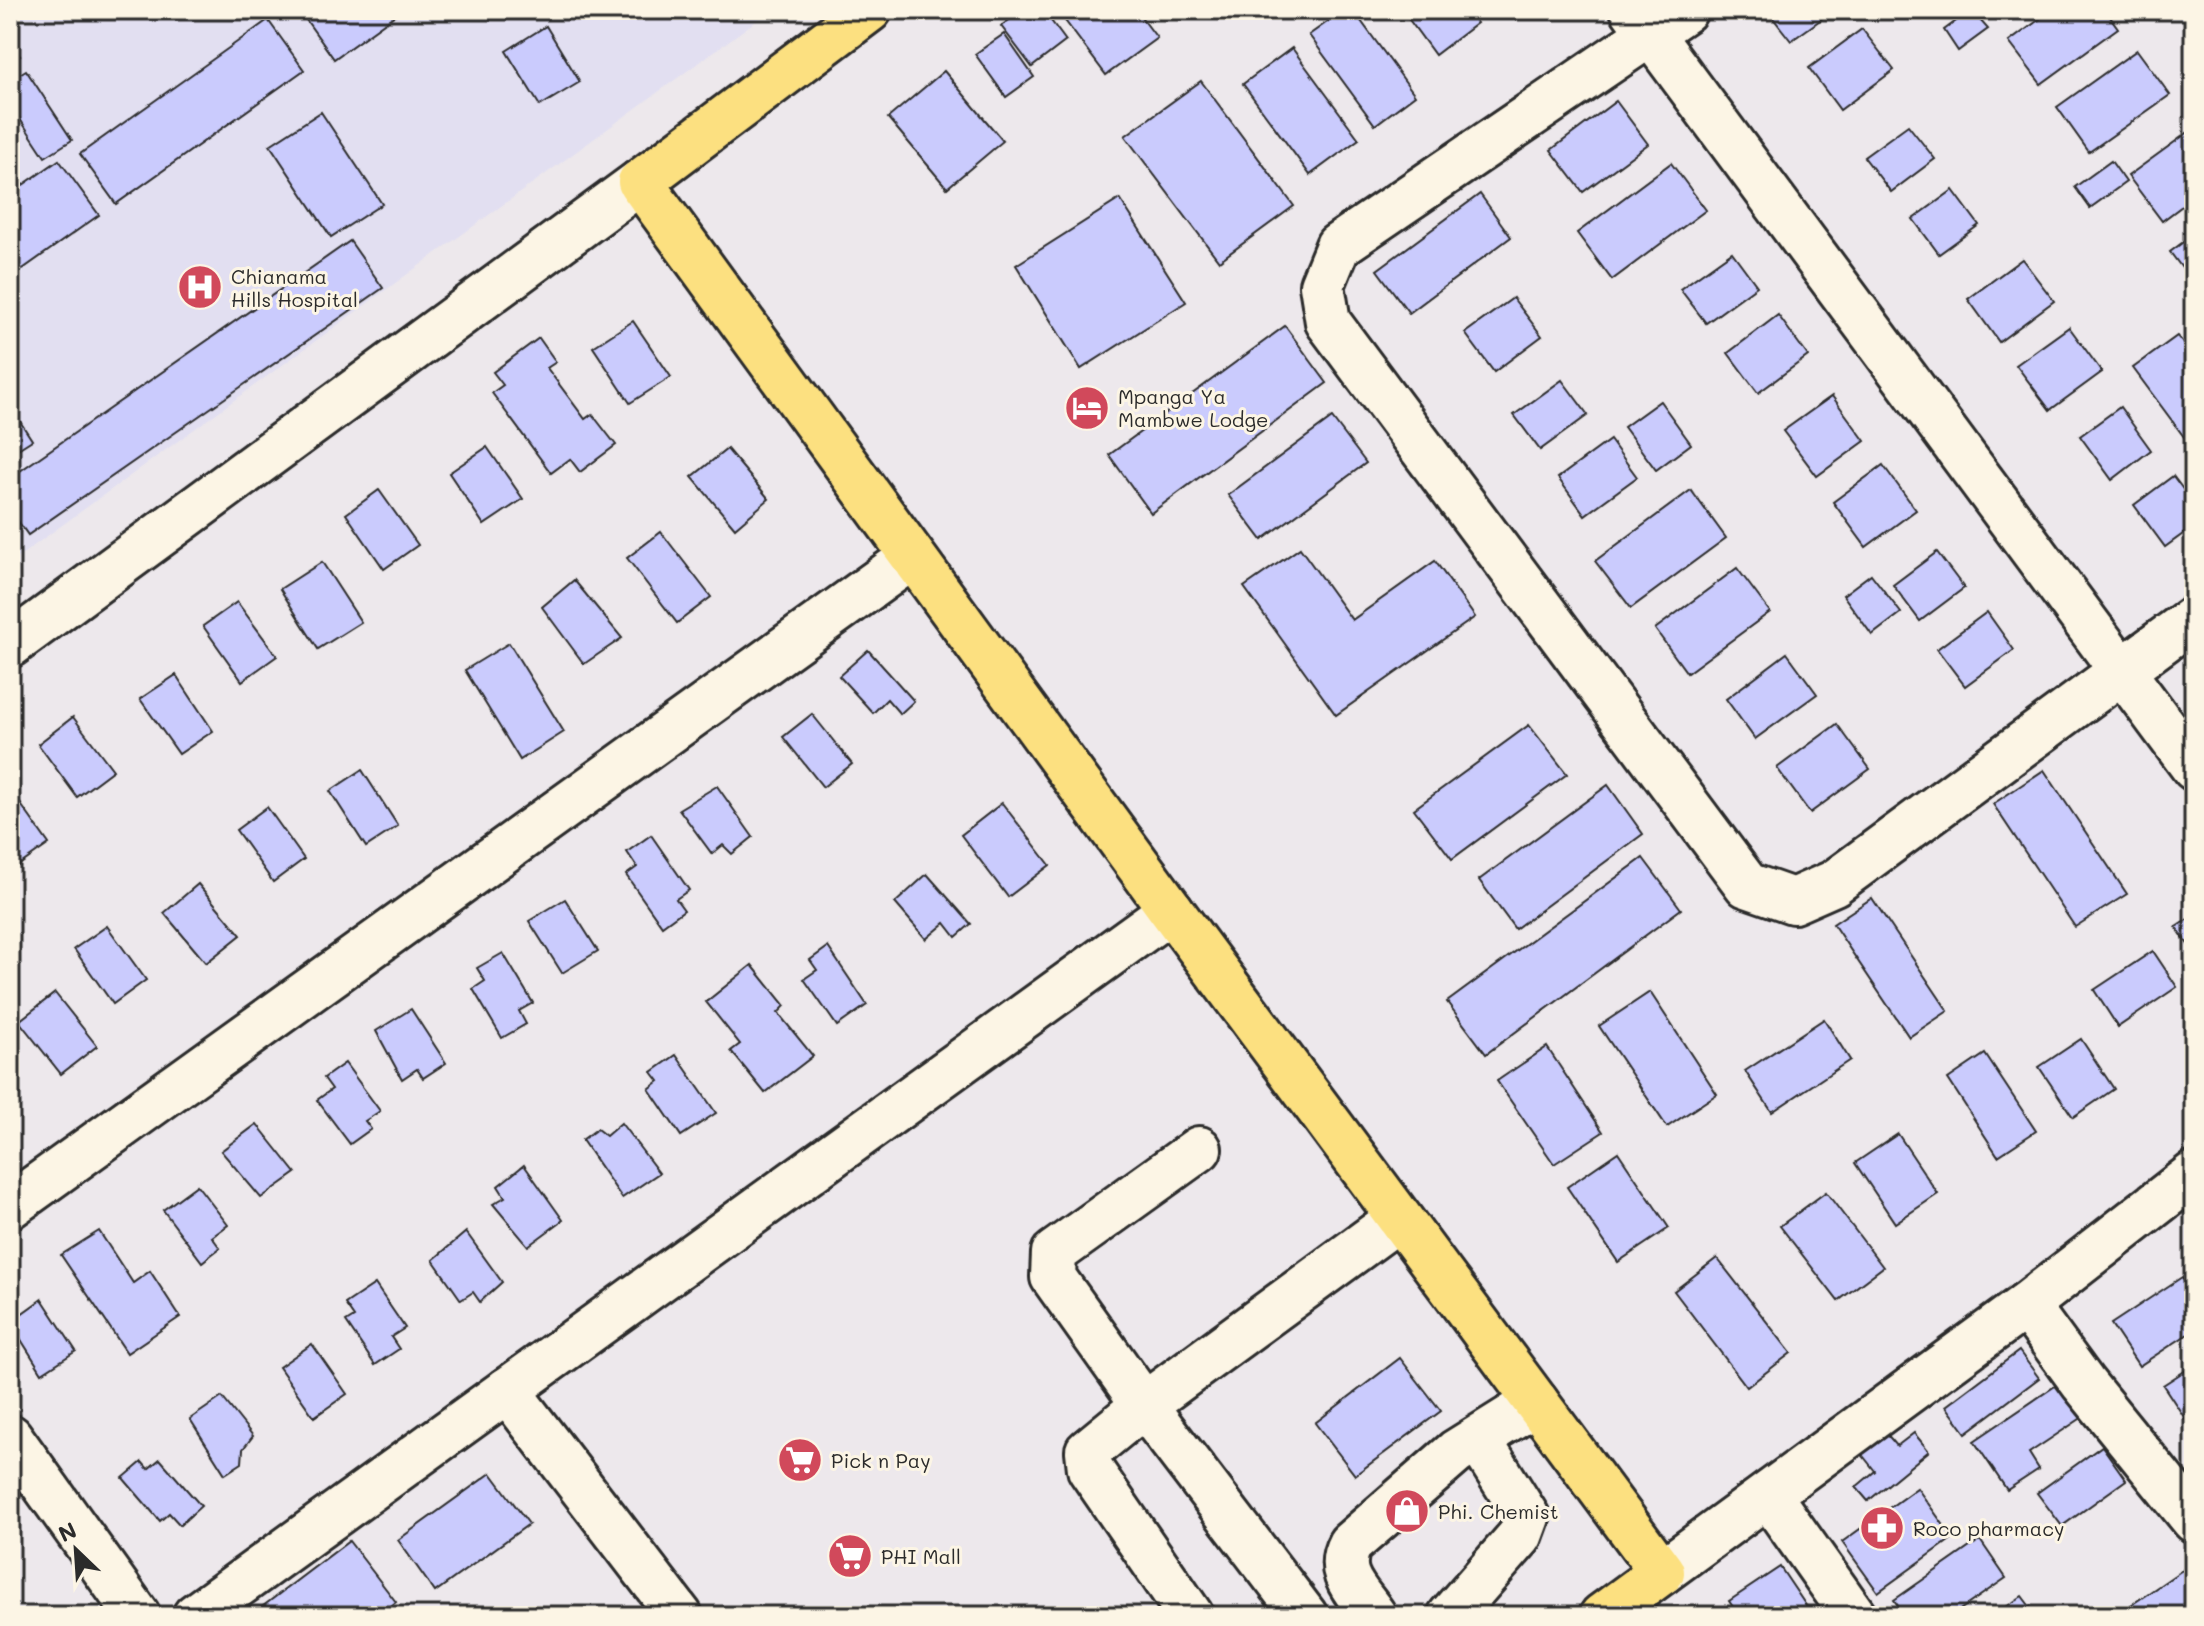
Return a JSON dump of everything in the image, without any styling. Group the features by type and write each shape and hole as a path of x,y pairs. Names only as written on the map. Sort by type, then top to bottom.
{"main road":[{"path":"868,10 640,182 1171,910 1662,1572 1602,1616"}],"street":[{"path":"1685,10 1642,23 1338,246 1322,285 1328,322 1747,885 1793,901 1834,883 2194,618"},
{"path":"1642,23 2194,768"},
{"path":"10,645 640,182"},
{"path":"10,1206 912,557"},
{"path":"195,1616 1171,910"},
{"path":"1199,1149 1054,1253 1053,1277 1144,1405 1305,1616"},
{"path":"1662,1572 2026,1305 2194,1174"},
{"path":"1191,1616 1090,1469 1088,1451 1144,1405 1399,1218"},
{"path":"2026,1305 2083,1383 2194,1520"},
{"path":"507,1390 680,1616"},
{"path":"1374,1616 1344,1572 1343,1557 1350,1544 1456,1452 1536,1402"},
{"path":"10,1437 138,1616"},
{"path":"1450,1616 1520,1536 1527,1517 1478,1439"},
{"path":"1769,1496 1854,1616"}],"shaded area":[{"name":"Chianama Hills Hospital","path":"10,10 771,10 10,563"}],"building":[{"path":"299,10 402,10 334,59"},
{"path":"1023,10 1043,10 1066,41 1032,67 1001,26"},
{"path":"1057,10 1136,10 1157,38 1106,75"},
{"path":"1344,10 1353,10 1415,95 1375,125 1309,35"},
{"path":"1402,10 1467,10 1477,23 1435,55"},
{"path":"1773,10 1834,10 1791,41 1769,13"},
{"path":"1971,10 1988,29 1958,51 1944,30"},
{"path":"2052,10 2105,10 2118,28 2041,84 2009,42"},
{"path":"268,20 304,70 116,204 80,154"},
{"path":"546,26 580,82 540,106 506,51"},
{"path":"1862,29 1894,70 1840,110 1809,68"},
{"path":"1004,34 1034,77 1006,97 975,54"},
{"path":"10,43 20,56 10,63"},
{"path":"1292,48 1359,139 1310,175 1243,84"},
{"path":"2137,50 2170,95 2089,152 2057,107"},
{"path":"26,70 72,140 45,157 10,104 10,80"},
{"path":"944,71 1003,141 947,188 888,118"},
{"path":"1201,81 1294,206 1219,261 1125,136"},
{"path":"1616,101 1648,144 1583,192 1551,150"},
{"path":"321,112 382,204 331,237 270,145"},
{"path":"1908,125 1935,159 1891,192 1864,157"},
{"path":"2194,128 2194,197 2162,221 2128,176"},
{"path":"59,160 99,215 10,278 10,194"},
{"path":"2111,161 2126,182 2090,208 2075,187"},
{"path":"1671,163 1706,210 1612,280 1577,233"},
{"path":"1953,190 1979,225 1939,254 1913,219"},
{"path":"1480,194 1511,237 1409,313 1377,270"},
{"path":"1120,199 1186,302 1081,369 1016,265"},
{"path":"2194,234 2194,284 2170,252"},
{"path":"350,241 383,288 28,535 10,510 10,478"},
{"path":"1732,252 1757,286 1706,323 1680,289"},
{"path":"2022,259 2054,301 1999,342 1968,299"},
{"path":"1513,298 1542,336 1494,372 1465,333"},
{"path":"1778,315 1808,356 1758,393 1728,353"},
{"path":"633,321 671,377 630,403 593,347"},
{"path":"1285,326 1327,383 1151,513 1109,455"},
{"path":"2069,327 2102,372 2050,410 2016,365"},
{"path":"2177,336 2194,358 2194,443 2190,445 2133,368"},
{"path":"539,338 556,362 547,368 585,419 592,414 616,445 580,472 570,459 551,473 492,393 503,385 493,372"},
{"path":"1562,380 1588,415 1540,450 1514,415"},
{"path":"1832,396 1865,441 1817,476 1783,431"},
{"path":"1660,401 1691,444 1656,470 1624,427"},
{"path":"10,406 32,440 10,454"},
{"path":"2120,407 2151,450 2112,480 2080,436"},
{"path":"1332,418 1366,463 1262,540 1228,495"},
{"path":"1610,440 1637,477 1585,515 1558,478"},
{"path":"487,447 523,499 484,525 449,473"},
{"path":"727,449 769,499 735,528 692,477"},
{"path":"1883,465 1916,510 1866,547 1833,502"},
{"path":"2173,476 2194,504 2194,526 2165,547 2134,505"},
{"path":"379,490 418,545 384,569 346,514"},
{"path":"1691,490 1726,538 1631,608 1595,561"},
{"path":"661,532 711,597 677,623 627,558"},
{"path":"1300,548 1352,620 1435,561 1475,617 1336,715 1244,587"},
{"path":"1937,552 1964,588 1920,621 1893,585"},
{"path":"322,562 361,622 318,649 280,589"},
{"path":"1737,568 1770,612 1687,673 1655,629"},
{"path":"1871,574 1901,613 1872,635 1843,595"},
{"path":"574,580 622,638 584,664 542,607"},
{"path":"237,602 277,656 242,681 203,626"},
{"path":"1987,612 2014,650 1965,686 1937,649"},
{"path":"509,643 564,732 520,760 465,670"},
{"path":"868,650 914,701 900,714 887,699 873,713 839,676"},
{"path":"1787,653 1817,694 1755,739 1726,699"},
{"path":"176,675 213,731 179,754 140,699"},
{"path":"812,714 852,764 823,787 783,737"},
{"path":"73,717 113,770 77,797 38,744"},
{"path":"1837,724 1870,769 1810,813 1777,768"},
{"path":"1529,725 1567,774 1452,859 1414,809"},
{"path":"362,770 398,826 366,847 330,791"},
{"path":"2044,770 2127,894 2075,927 1993,804"},
{"path":"1608,785 1643,834 1515,929 1479,880"},
{"path":"717,786 753,837 732,854 723,845 712,854 679,809"},
{"path":"15,796 49,844 12,870 10,800"},
{"path":"1002,803 1050,865 1008,897 961,835"},
{"path":"267,807 304,859 273,882 236,830"},
{"path":"651,835 689,890 676,899 684,910 662,926 626,875 637,867 627,852"},
{"path":"1643,858 1681,909 1486,1054 1447,1002"},
{"path":"927,874 971,924 956,937 945,923 926,939 895,903"},
{"path":"198,884 241,935 206,963 164,913"},
{"path":"1872,898 1948,1011 1909,1037 1833,924"},
{"path":"565,899 598,951 562,973 529,921"},
{"path":"2194,915 2194,953 2176,927"},
{"path":"107,926 146,980 113,1004 74,949"},
{"path":"828,947 867,1005 837,1026 804,979 817,970 810,960"},
{"path":"2153,951 2177,987 2118,1027 2094,990"},
{"path":"503,953 533,1003 519,1011 526,1024 502,1038 473,989 485,981 477,968"},
{"path":"752,965 785,1006 778,1013 813,1056 765,1093 731,1051 740,1044 706,1002"},
{"path":"1650,992 1717,1094 1667,1127 1599,1026"},
{"path":"55,993 97,1046 61,1074 19,1021"},
{"path":"411,1009 446,1063 423,1078 417,1069 402,1079 376,1031"},
{"path":"1824,1019 1850,1060 1772,1112 1745,1071"},
{"path":"2081,1039 2114,1089 2073,1117 2039,1067"},
{"path":"1547,1047 1603,1132 1554,1164 1497,1081"},
{"path":"1985,1054 2036,1131 1998,1156 1948,1079"},
{"path":"676,1055 716,1113 681,1136 649,1089 659,1081 652,1072"},
{"path":"345,1063 380,1111 365,1121 371,1129 350,1144 317,1100 332,1089 324,1078"},
{"path":"10,1075 19,1088 10,1095"},
{"path":"621,1123 659,1173 622,1198 582,1140 597,1129 606,1136"},
{"path":"257,1124 296,1173 261,1198 221,1151"},
{"path":"1898,1134 1938,1194 1895,1223 1855,1163"},
{"path":"1618,1152 1669,1228 1618,1262 1567,1187"},
{"path":"524,1165 563,1220 528,1246 493,1204 505,1197 498,1186"},
{"path":"197,1185 228,1225 212,1237 220,1248 202,1262 163,1210"},
{"path":"1826,1192 1883,1267 1838,1301 1780,1226"},
{"path":"99,1231 133,1283 150,1271 180,1317 127,1353 61,1255"},
{"path":"466,1232 502,1282 480,1302 473,1292 461,1300 433,1260"},
{"path":"1717,1258 1791,1353 1747,1387 1674,1291"},
{"path":"2182,1277 2194,1294 2194,1330 2139,1366 2111,1324"},
{"path":"375,1284 405,1328 391,1337 399,1349 375,1365 346,1322 354,1317 345,1304"},
{"path":"42,1299 76,1351 42,1373 10,1322"},
{"path":"312,1344 347,1394 314,1417 279,1367"},
{"path":"2019,1351 2039,1378 1966,1433 1946,1406"},
{"path":"1400,1358 1441,1411 1355,1475 1315,1423"},
{"path":"2194,1365 2194,1415 2186,1420 2163,1385"},
{"path":"2061,1382 2083,1417 2029,1453 2039,1469 2007,1490 1974,1441"},
{"path":"222,1397 253,1436 243,1449 242,1463 225,1474 190,1419"},
{"path":"1885,1432 1897,1446 1914,1433 1929,1451 1868,1501 1856,1487 1875,1471 1860,1452"},
{"path":"2102,1446 2126,1480 2062,1526 2037,1493"},
{"path":"160,1459 201,1506 180,1525 169,1513 160,1521 123,1478 142,1462 148,1469"},
{"path":"491,1473 529,1524 435,1592 398,1540"},
{"path":"1917,1488 1953,1538 1878,1592 1842,1542"},
{"path":"1980,1540 2006,1578 1951,1616 1905,1616 1894,1600"},
{"path":"349,1541 396,1602 378,1616 250,1616"},
{"path":"2194,1562 2194,1616 2124,1616 2121,1612"},
{"path":"1780,1567 1809,1610 1801,1616 1739,1616 1729,1601"},
{"path":"2022,1596 2037,1616 1993,1616"}],"place":[{"name":"Chianama Hills Hospital","path":"200,287"},
{"name":"Mpanga Ya Mambwe Lodge","path":"1087,408"},
{"name":"Pick n Pay","path":"800,1460"},
{"name":"Phi. Chemist","path":"1407,1511"},
{"name":"Roco pharmacy","path":"1882,1528"},
{"name":"PHI Mall","path":"850,1556"}]}
